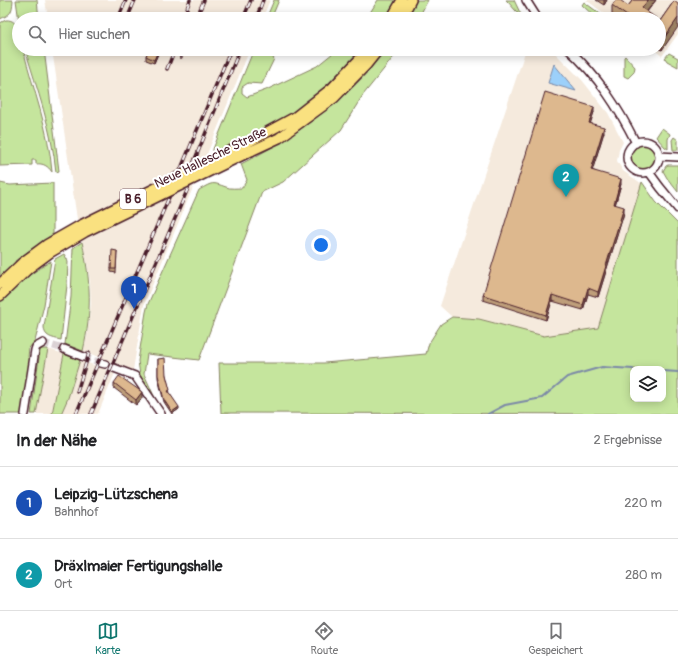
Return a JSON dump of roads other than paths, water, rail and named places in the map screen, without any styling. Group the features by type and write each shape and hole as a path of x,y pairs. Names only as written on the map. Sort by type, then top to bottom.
{"main road":[{"path":"395,12 402,0"},
{"path":"405,12 411,0"},
{"name":"Neue Hallesche Straße","path":"249,147 295,117 332,88 362,56"},
{"name":"Neue Hallesche Straße","path":"0,296 46,245 81,224 249,147 279,138 334,98 373,56"},
{"name":"Neue Hallesche Straße","path":"0,284 26,266"}],"street":[{"path":"526,0 534,12"},
{"path":"575,56 602,84 624,119 636,143"},
{"path":"644,141 650,142 658,150 659,156 656,166 650,172 638,173 633,170 629,164 627,155 629,149 636,143 644,141"},
{"path":"659,156 678,157"},
{"path":"650,172 660,188 678,209"},
{"path":"26,414 35,350 36,347 43,343"},
{"path":"64,349 84,357"},
{"path":"114,368 135,376 161,414"}],"water":[{"path":"554,64 576,91 548,83"}],"waterway":[{"path":"488,414 505,405 542,398 567,377 602,367 630,369"},
{"path":"666,371 678,372"}],"tunnel":[{"path":"43,343 64,349"},
{"path":"84,357 101,363"}],"railway":[{"path":"121,12 126,0"},
{"path":"130,12 135,0"},
{"path":"186,12 190,0"},
{"path":"199,12 204,0"},
{"path":"246,12 251,0"},
{"path":"259,12 263,0"},
{"path":"167,69 172,56"},
{"path":"180,171 228,56"},
{"path":"193,164 237,56"},
{"path":"91,414 189,186"},
{"path":"76,414 170,195"},
{"path":"77,392 89,353"}],"place":[{"name":"Dräxlmaier Fertigungshalle","path":"566,197"},
{"name":"Leipzig-Lützschena","path":"134,309"}]}
